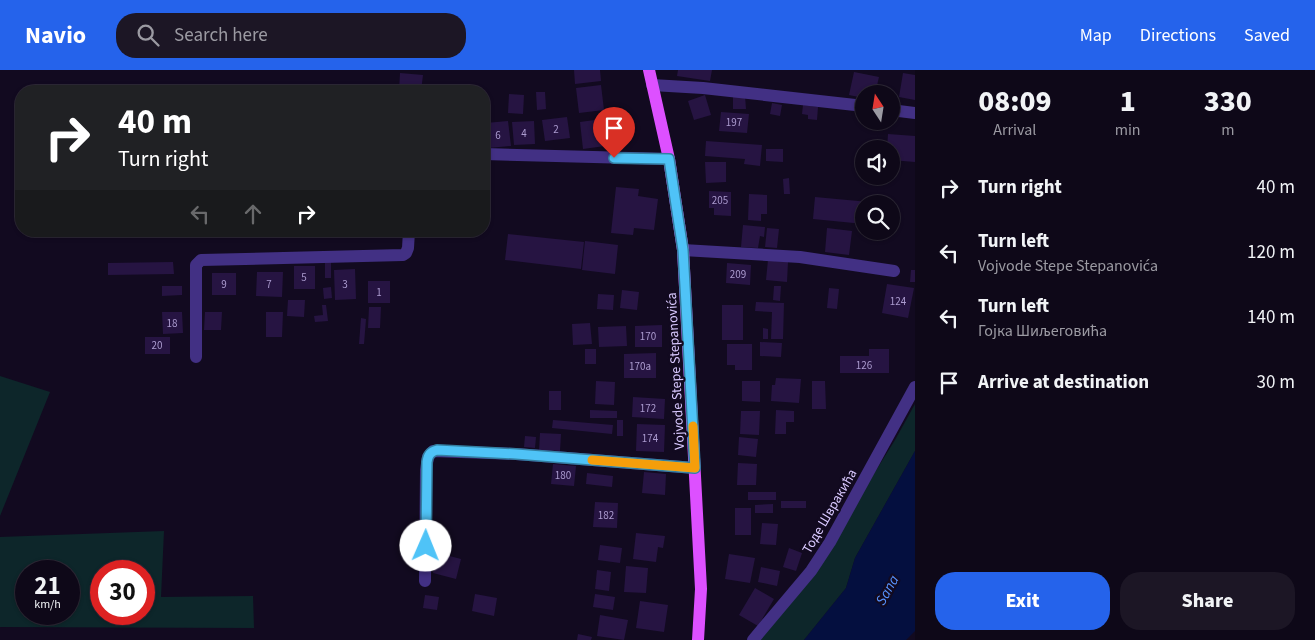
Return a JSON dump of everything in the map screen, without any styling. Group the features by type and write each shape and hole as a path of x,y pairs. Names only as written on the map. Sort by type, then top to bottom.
{"main road":[{"name":"Vojvode Stepe Stepanovića","path":"649,70 669,159 683,250 700,589 698,640"}],"street":[{"path":"652,85 703,88 855,105"},
{"path":"900,111 915,113"},
{"path":"490,154 669,159"},
{"path":"196,357 196,265 201,260 402,255 406,254 409,237"},
{"path":"683,250 800,257 894,271"},
{"name":"Тоде Швракића","path":"753,640 812,571 830,542 915,387"},
{"path":"425,581 426,470 428,457 433,451 516,454 695,468"}],"green space":[{"path":"0,376 50,392 0,516"},
{"path":"915,404 915,451 855,558 846,588 804,640 755,640 835,536 895,440"},
{"path":"164,531 161,597 253,596 254,628 0,627 0,537"}],"water":[{"name":"Sana","path":"915,451 915,631 906,640 804,640 846,588 855,558"}],"building":[{"path":"574,70 600,70 601,81 575,84"},
{"path":"678,70 712,70 710,81 677,76"},
{"path":"854,72 879,77 877,85 855,85 855,96 849,95"},
{"path":"400,73 423,75 422,85 399,85"},
{"path":"903,73 915,75 915,100 900,97"},
{"path":"601,85 604,110 579,113 576,88"},
{"path":"536,92 545,92 546,109 537,110"},
{"path":"509,94 524,95 523,114 508,113"},
{"path":"705,95 711,115 694,120 688,101"},
{"path":"745,96 746,109 733,109 733,97"},
{"path":"772,103 782,105 780,116 770,114"},
{"path":"803,105 818,107 817,120 808,119 808,115 802,114"},
{"path":"721,112 749,114 747,133 719,131"},
{"path":"567,117 570,138 545,141 542,120"},
{"path":"602,119 605,146 583,149 580,122"},
{"path":"508,121 511,146 490,148 490,123"},
{"path":"534,121 535,144 514,145 512,122"},
{"path":"888,134 915,136 915,162 900,161 900,140 888,140"},
{"path":"706,141 762,145 760,166 744,164 745,159 705,156"},
{"path":"766,149 783,149 783,162 766,161"},
{"path":"705,162 726,162 726,182 706,183"},
{"path":"789,178 790,194 784,194 783,179"},
{"path":"616,187 639,189 638,196 658,199 654,230 634,228 633,235 611,233"},
{"path":"709,191 731,192 731,216 714,215 714,208 709,208"},
{"path":"749,194 767,195 767,214 761,214 761,221 748,220"},
{"path":"815,197 855,201 855,223 813,219"},
{"path":"743,225 765,227 764,237 760,236 758,248 741,247"},
{"path":"767,228 779,229 777,248 765,247"},
{"path":"827,228 852,231 849,255 825,252"},
{"path":"508,234 584,242 581,269 505,260"},
{"path":"585,241 618,245 615,274 582,270"},
{"path":"325,260 331,260 331,278 325,278"},
{"path":"768,260 788,262 787,282 766,280"},
{"path":"173,262 174,274 108,275 108,263"},
{"path":"727,263 751,265 750,285 726,283"},
{"path":"294,266 315,266 315,289 294,289"},
{"path":"355,269 356,299 335,300 334,270"},
{"path":"911,270 915,270 915,282 910,282"},
{"path":"257,272 283,272 282,297 256,296"},
{"path":"212,273 236,273 236,295 212,295"},
{"path":"368,281 390,281 390,303 368,303"},
{"path":"887,284 914,288 908,318 882,313"},
{"path":"162,286 182,286 182,295 162,296"},
{"path":"774,286 781,286 780,301 773,300"},
{"path":"331,287 332,298 324,299 323,288"},
{"path":"829,288 839,289 837,309 827,308"},
{"path":"622,290 639,292 637,310 620,308"},
{"path":"598,294 614,295 613,310 597,309"},
{"path":"288,300 305,300 304,317 287,316"},
{"path":"756,302 784,303 783,339 771,339 772,312 755,311"},
{"path":"322,305 326,305 328,321 315,322 314,316 323,315"},
{"path":"722,305 743,305 743,340 722,340"},
{"path":"369,307 381,307 380,328 368,328"},
{"path":"162,312 182,312 183,333 163,334"},
{"path":"205,312 222,312 221,330 204,330"},
{"path":"266,312 283,312 282,337 266,337"},
{"path":"361,318 366,319 364,344 359,344"},
{"path":"590,323 592,344 573,345 572,324"},
{"path":"662,325 662,347 635,347 635,326"},
{"path":"626,326 627,346 599,347 598,327"},
{"path":"763,328 768,329 768,339 763,339"},
{"path":"145,337 170,337 170,354 145,354"},
{"path":"760,342 782,343 781,357 760,356"},
{"path":"727,344 752,344 752,370 735,370 735,365 727,365"},
{"path":"585,349 596,349 596,364 585,364"},
{"path":"869,349 889,349 889,373 840,373 840,356 869,356"},
{"path":"656,353 656,378 624,378 624,354"},
{"path":"776,378 801,379 799,403 771,401 772,385 775,385"},
{"path":"596,381 615,382 614,405 595,404"},
{"path":"742,381 760,381 760,402 742,401"},
{"path":"812,381 825,381 826,409 812,409"},
{"path":"549,391 561,391 561,410 549,410"},
{"path":"633,397 665,399 664,419 632,417"},
{"path":"590,410 617,411 617,418 590,418"},
{"path":"776,410 794,411 794,422 786,422 786,434 775,434"},
{"path":"741,411 760,411 759,435 740,434"},
{"path":"553,420 613,425 612,434 552,428"},
{"path":"617,420 623,420 623,436 617,436"},
{"path":"637,424 665,425 664,452 636,451"},
{"path":"540,433 561,434 560,451 539,450"},
{"path":"525,436 536,437 535,448 524,447"},
{"path":"739,437 758,439 756,457 738,455"},
{"path":"738,463 757,464 756,485 737,485"},
{"path":"553,464 576,466 574,486 551,484"},
{"path":"644,472 666,474 665,495 642,493"},
{"path":"587,473 613,476 612,487 586,484"},
{"path":"748,492 776,492 776,500 748,500"},
{"path":"781,501 806,501 806,508 781,508"},
{"path":"595,502 618,503 617,528 593,527"},
{"path":"773,504 773,513 755,513 755,505"},
{"path":"735,508 751,508 751,535 735,535"},
{"path":"762,523 778,524 776,545 760,544"},
{"path":"636,533 665,536 663,548 658,547 656,562 633,559"},
{"path":"600,545 622,548 620,563 598,560"},
{"path":"789,548 802,553 796,571 783,567"},
{"path":"438,553 461,559 456,579 433,573"},
{"path":"729,554 755,558 750,583 725,579"},
{"path":"626,566 648,568 646,593 624,592"},
{"path":"761,567 780,571 777,586 758,582"},
{"path":"597,570 611,572 609,591 595,589"},
{"path":"755,588 774,599 758,626 739,615"},
{"path":"475,594 497,598 494,616 472,611"},
{"path":"595,594 615,597 613,610 593,607"},
{"path":"425,595 439,597 437,610 423,608"},
{"path":"640,601 668,605 664,632 636,628"},
{"path":"600,615 628,620 624,640 597,636"},
{"path":"578,634 592,637 591,640 577,640"}],"slow traffic":[{"path":"592,460 695,468 693,426"}],"route":[{"path":"426,546 426,470 428,457 433,451 516,454 695,468 683,250 669,159 614,158"}]}
